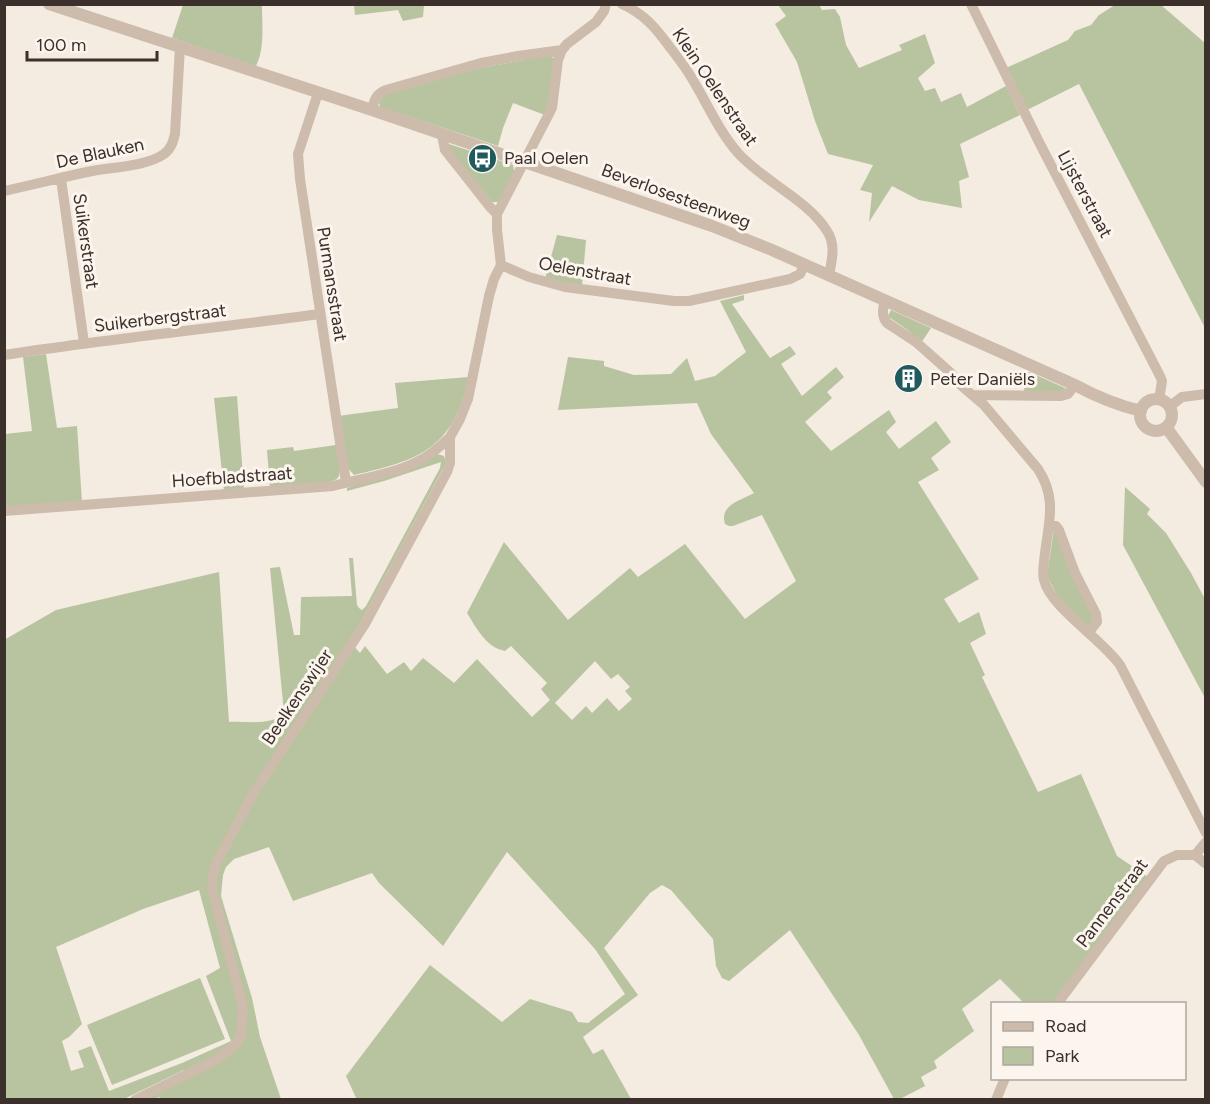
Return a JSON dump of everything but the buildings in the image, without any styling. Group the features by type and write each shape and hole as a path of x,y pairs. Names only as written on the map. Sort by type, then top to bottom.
{"street":[{"name":"Beverlosesteenweg","path":"49,4 372,110 692,219 806,264 1108,402 1141,411"},
{"path":"501,266 497,214 552,108 558,60 562,50 596,22 606,4"},
{"name":"Klein Oelenstraat","path":"622,4 652,24 687,71 727,139 738,153 752,167 809,211 828,231 833,252 829,275"},
{"name":"Lijsterstraat","path":"971,4 1039,142 1160,376 1164,403"},
{"name":"De Blauken","path":"4,191 86,172 150,161 163,154 169,149 175,134 180,47"},
{"path":"372,110 375,98 386,90 481,63 562,50"},
{"name":"Purmansstraat","path":"318,93 298,154 346,482"},
{"path":"442,135 445,150 497,214"},
{"name":"Suikerstraat","path":"61,179 84,343"},
{"name":"Oelenstraat","path":"501,266 544,282 619,295 689,301 790,279 800,274 806,264"},
{"name":"Beelkenswijer","path":"135,1100 216,1060 237,1043 241,1035 243,1007 212,888 217,862 253,794 366,624 447,472 450,463 450,437 468,399 489,296 501,266"},
{"path":"885,300 883,314 887,323 916,342 984,405 1044,477 1051,507 1043,566 1047,588 1058,603 1113,654 1206,833"},
{"name":"Suikerbergstraat","path":"4,355 320,314"},
{"path":"972,395 1061,396 1068,394 1075,385"},
{"path":"1164,403 1171,411 1171,420 1166,427 1154,431 1145,427 1141,421 1141,411 1149,401 1164,403 1182,397 1206,394"},
{"path":"1166,427 1206,482"},
{"name":"Hoefbladstraat","path":"4,511 333,486 394,470 422,459 450,437"},
{"path":"1049,525 1056,526 1059,530 1074,573 1096,615 1096,622 1089,632"},
{"path":"1206,842 1195,855 1206,864"},
{"name":"Pannenstraat","path":"1058,1002 1164,861 1177,855 1195,855"},
{"path":"996,1100 1004,1080"}],"green space":[{"path":"183,5 262,5 262,44 256,66 172,38"},
{"path":"354,5 424,5 423,17 403,21 398,10 355,15"},
{"path":"778,5 819,5 822,10 835,9 840,17 846,45 859,68 902,50 899,45 925,34 935,63 918,78 925,91 935,88 941,102 961,93 967,107 1006,86 1020,115 960,144 969,177 959,181 962,208 919,200 892,186 869,222 872,193 860,190 873,165 828,154 797,62 775,24 786,16"},
{"path":"1115,5 1161,5 1205,43 1205,328 1079,84 1027,110 1006,68 1068,40 1075,31 1091,25 1099,15"},
{"path":"550,55 554,59 545,115 513,103 498,146 380,107 379,102 385,94 460,72"},
{"path":"449,144 513,165 514,171 501,201 492,202 447,146"},
{"path":"557,235 586,240 582,286 545,279"},
{"path":"744,295 744,300 732,304 770,358 790,346 796,354 781,364 802,396 836,367 844,377 827,392 832,398 805,422 831,451 889,410 896,422 886,432 899,449 936,421 951,442 931,458 939,470 918,482 979,579 944,599 959,623 979,612 986,634 970,643 985,675 982,677 1038,792 1081,774 1117,856 1148,877 1053,1002 1023,1002 1000,979 962,1009 974,1031 934,1061 937,1068 921,1077 925,1086 900,1099 894,1099 859,1035 790,930 729,981 722,978 716,966 713,939 671,890 662,885 650,893 604,948 638,995 583,1037 593,1054 603,1049 631,1099 357,1100 346,1076 430,965 502,1022 530,999 572,1012 578,1022 588,1023 625,994 595,949 507,852 443,946 379,883 372,873 293,901 269,847 234,859 226,867 221,896 252,998 260,1037 281,1099 161,1100 159,1097 137,1099 187,1076 184,1070 124,1099 5,1099 4,640 56,610 219,572 229,722 273,720 284,713 270,568 280,567 294,635 300,635 301,597 352,596 349,558 353,558 357,605 362,610 440,468 441,462 384,481 347,491 347,488 437,454 444,456 446,463 350,642 360,653 365,646 387,674 404,662 411,671 423,658 454,683 477,659 532,717 550,700 541,689 547,683 511,646 505,651 492,646 478,631 467,613 504,542 568,620 630,568 638,577 685,544 745,619 796,581 762,515 733,526 725,524 725,512 728,508 754,493 711,434 697,403 558,410 568,357 604,361 604,366 634,375 671,374 687,358 695,381 715,376 746,352 720,301","holes":["595,661 611,679 618,674 630,687 625,691 632,699 619,711 607,698 592,713 586,706 572,720 555,703","199,890 220,968 206,976 231,1041 109,1091 91,1046 78,1051 84,1067 71,1071 62,1041 82,1024 56,947 143,909"]},
{"path":"891,310 931,328 921,343 888,316"},
{"path":"46,354 57,428 77,426 82,502 5,508 5,434 32,431 23,357"},
{"path":"1025,370 1065,388 1066,391 1024,393"},
{"path":"469,377 454,421 443,436 430,447 398,463 354,475 347,467 338,416 398,408 395,383"},
{"path":"237,396 244,490 224,491 214,398"},
{"path":"336,445 340,470 336,479 330,482 270,488 267,450 293,447 294,451"},
{"path":"1125,487 1150,509 1147,514 1166,533 1205,599 1205,698 1123,545"},
{"path":"1054,528 1094,616 1090,626 1060,601 1047,576"},
{"path":"200,978 225,1039 112,1085 87,1025"}],"place":[{"name":"Paal Oelen","path":"483,158"},
{"name":"Peter Daniëls","path":"909,379"}]}
